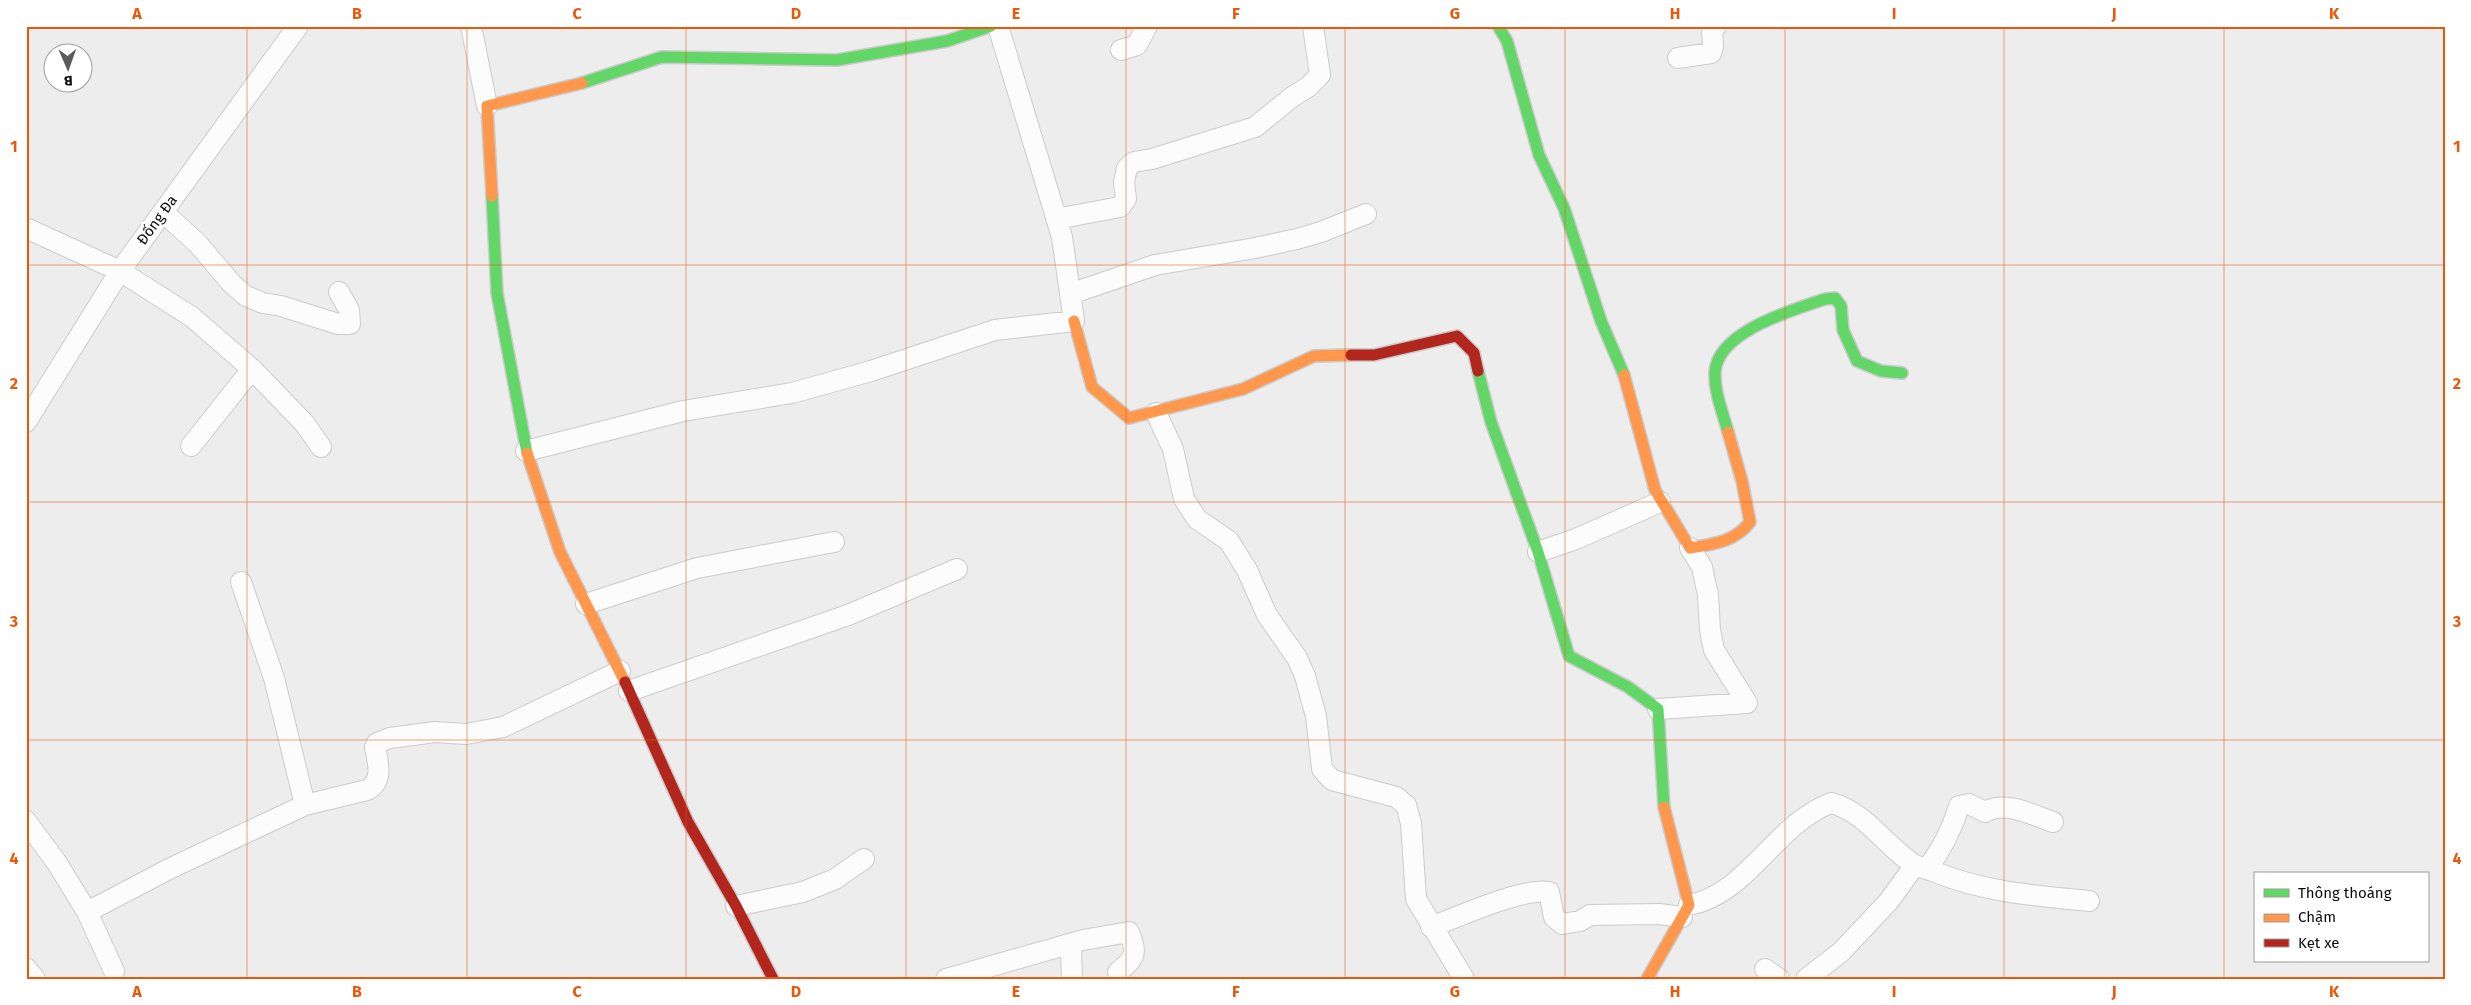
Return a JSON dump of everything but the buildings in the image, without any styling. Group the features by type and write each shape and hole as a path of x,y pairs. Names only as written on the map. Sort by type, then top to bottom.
{"street":[{"name":"Đống Đa","path":"26,422 120,271 298,26"},
{"path":"471,26 488,106 497,293 526,451 560,552 620,671 688,822 736,906 773,979"},
{"path":"488,106 590,81 662,57 837,60 947,41 991,26"},
{"path":"998,26 1062,237 1074,321 1092,387 1129,418 1156,413 1243,390 1314,356 1374,355 1457,336 1474,353 1491,422 1538,552 1569,656 1628,687 1658,709 1747,702 1714,650 1710,630 1708,595 1702,567 1660,502 1655,490 1628,386 1601,321 1564,208 1539,155 1506,41 1498,26"},
{"path":"1120,50 1137,45 1147,26"},
{"path":"1056,219 1120,206 1126,199 1124,182 1127,168 1134,162 1152,159 1255,127 1292,97 1308,88 1320,75 1313,26"},
{"path":"1678,58 1711,53 1713,47 1712,27 1716,26"},
{"path":"163,212 198,244 232,284 246,296 338,324 350,324 348,310 339,292"},
{"path":"1070,294 1155,265 1297,239 1321,232 1366,214"},
{"path":"26,228 120,271 192,317 252,369 305,424 321,447"},
{"path":"1690,548 1717,544 1736,537 1746,530 1750,522 1742,481 1716,386 1715,370 1722,352 1736,340 1765,320 1826,299 1835,298 1840,306 1843,330 1857,361 1881,371 1902,373"},
{"path":"526,451 683,411 792,393 871,371 995,330 1074,321"},
{"path":"191,446 252,369"},
{"path":"1156,413 1173,449 1184,499 1197,519 1229,541 1247,570 1268,614 1305,676 1316,716 1322,769 1332,780 1396,797 1406,805 1411,823 1416,899 1431,927 1464,979"},
{"path":"1538,552 1576,539 1660,502"},
{"path":"586,604 697,568 834,542"},
{"path":"629,691 848,615 957,569"},
{"path":"241,582 274,678 305,805"},
{"path":"87,912 171,868 305,805 367,790 376,786 378,779 375,747 377,743 390,738 435,732 466,734 503,726 620,671"},
{"path":"1647,979 1685,911 1663,803 1658,709"},
{"path":"1431,927 1498,902 1540,890 1549,892 1554,917 1562,924 1580,921 1590,915 1659,914 1685,911 1706,902 1743,875 1762,854 1798,822 1810,813 1831,803 1850,810 1921,867 1948,877 1993,889 2024,895 2088,901"},
{"path":"1806,979 1841,952 1921,867 1940,851 1953,826 1960,806 1969,804 1985,812 1994,806 2013,808 2053,822"},
{"path":"26,821 57,863 87,912 114,971"},
{"path":"736,906 803,892 835,879 864,858"},
{"path":"946,979 1105,935 1129,932 1135,946 1132,961 1118,972"},
{"path":"1067,945 1071,950 1072,979"},
{"path":"26,968 35,979"}],"traffic: fast":[{"path":"582,83 662,57 837,60 947,41 991,26"},
{"path":"1498,26 1507,41 1539,155 1564,208 1601,321 1624,375"},
{"path":"492,196 497,293 527,453"},
{"path":"1728,432 1715,380 1719,358 1729,345 1759,324 1825,299 1835,298 1841,306 1843,330 1857,361 1881,371 1902,373"},
{"path":"1478,371 1491,422 1538,552 1569,656 1628,687 1658,709 1664,807"}],"traffic: slow":[{"path":"492,196 487,106 582,83"},
{"path":"1074,321 1092,387 1129,418 1243,389 1314,356 1351,355"},
{"path":"1624,375 1655,490 1690,548 1730,538 1738,534 1750,522 1742,481 1728,432"},
{"path":"527,453 560,552 625,682"},
{"path":"1647,979 1689,905 1664,807"}],"traffic: jam":[{"path":"1351,355 1374,355 1457,336 1474,353 1478,371"},
{"path":"625,682 688,822 736,906 773,979"}]}
